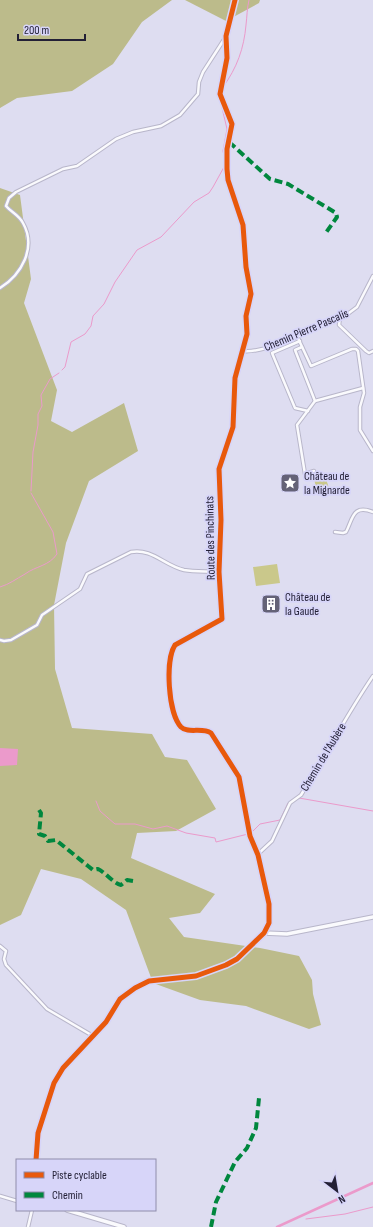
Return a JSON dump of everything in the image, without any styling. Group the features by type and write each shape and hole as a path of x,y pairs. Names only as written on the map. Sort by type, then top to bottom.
{"street":[{"name":"Route des Pinchinats","path":"36,1159 38,1133 54,1083 63,1068 106,1022 120,999 135,988 149,981 196,976 223,967 237,959 264,933 269,923 270,910 257,854 250,836 242,790 232,765 208,731 185,729 180,726 171,697 170,672 172,651 175,645 222,619 220,572 220,469 233,427 236,378 247,334 246,316 250,303 250,285 247,276 243,225 228,180 227,149 232,124 221,90 228,58 225,38 235,0"},
{"path":"0,288 14,278 24,264 28,250 26,229 22,222 6,206 12,194 63,169 77,166 122,136 158,128 174,120 185,110 198,94 199,82 203,72 225,38"},
{"name":"Chemin Pierre Pascalis","path":"243,351 259,350 297,336 353,311 357,307 373,276"},
{"path":"340,317 339,325 366,351 369,353 373,351"},
{"path":"297,336 311,366"},
{"path":"300,341 272,352 295,408 308,411"},
{"path":"302,347 295,350 315,401"},
{"path":"302,369 356,349 360,356 364,393 360,407 360,430 373,451"},
{"path":"314,471 305,474 297,430 298,423 305,417 315,401 363,388"},
{"path":"335,532 346,532 349,521 358,511 366,510 373,512"},
{"path":"0,640 11,640 35,627 42,615 80,589 87,574 131,552 152,554 184,570 220,572"},
{"name":"Chemin de l'Aubère","path":"257,854 272,841 290,803 301,795 325,757 354,705 373,676"},
{"path":"264,933 287,934 373,917"},
{"path":"0,946 6,951 4,959 6,965 39,1002 47,1009 93,1036"},
{"path":"0,1196 16,1201"},
{"path":"28,1227 32,1211"},
{"path":"70,1211 124,1227"}],"shaded area":[{"path":"0,0 172,0 142,22 113,64 72,91 17,98 0,108"},
{"path":"185,0 260,0 259,3 226,21"},
{"path":"0,188 20,195 31,279 24,303 57,390 51,421 72,432 124,403 138,451 89,481 66,543 54,605 55,669 72,728 152,734 165,757 187,760 216,809 176,831 137,833 131,858 215,894 200,913 169,918 184,937 260,948 299,956 312,980 313,994 321,1025 309,1029 246,1006 200,1000 153,983 126,910 81,879 41,869 21,915 0,925"},
{"path":"325,476 329,488 317,491 314,479"},
{"path":"277,564 280,583 256,586 253,567"},
{"path":"0,748 18,749 17,765 0,766"}],"waterway":[{"path":"223,87 232,73 242,50 249,0"},
{"path":"62,370 65,367 71,342 85,334 91,326 93,316 104,304 115,282 137,250 161,237 194,202 209,193 213,187 224,167 225,160 223,151 227,129 219,95"},
{"path":"31,491 33,452 38,425 38,414 42,406 41,395 50,379 59,373"},
{"path":"0,587 50,561 57,554 53,532 31,493"},
{"path":"299,798 373,811"},
{"path":"253,831 260,824 280,820 288,803 294,799"},
{"path":"96,801 100,811 115,824 135,824 153,829 167,826 186,833 215,838 216,842 248,834"},
{"path":"277,1227 373,1183"},
{"path":"306,1219 345,1214 373,1207"}],"marked path":[{"path":"229,142 270,179 288,184 336,213 337,217 325,234"},
{"path":"39,810 41,813 39,834 45,836 48,841 56,840 93,870 98,869 118,884 121,885 127,880 133,881"},
{"path":"211,1227 216,1202 235,1162 247,1148 256,1128 259,1098"}],"cycle path":[{"path":"36,1159 38,1133 54,1083 63,1068 106,1022 120,999 135,988 149,981 196,976 226,965 237,959 264,933 269,923 269,904 258,855 250,836 239,777 211,733 207,731 187,730 181,727 173,710 169,686 170,662 175,645 222,619 219,572 221,520 219,469 233,427 235,378 247,334 246,316 251,294 246,267 243,225 228,180 227,149 232,124 220,94 227,58 226,36 235,0"}],"place":[{"name":"Château de la Mignarde","path":"290,483"},
{"name":"Château de la Gaude","path":"271,604"}]}
